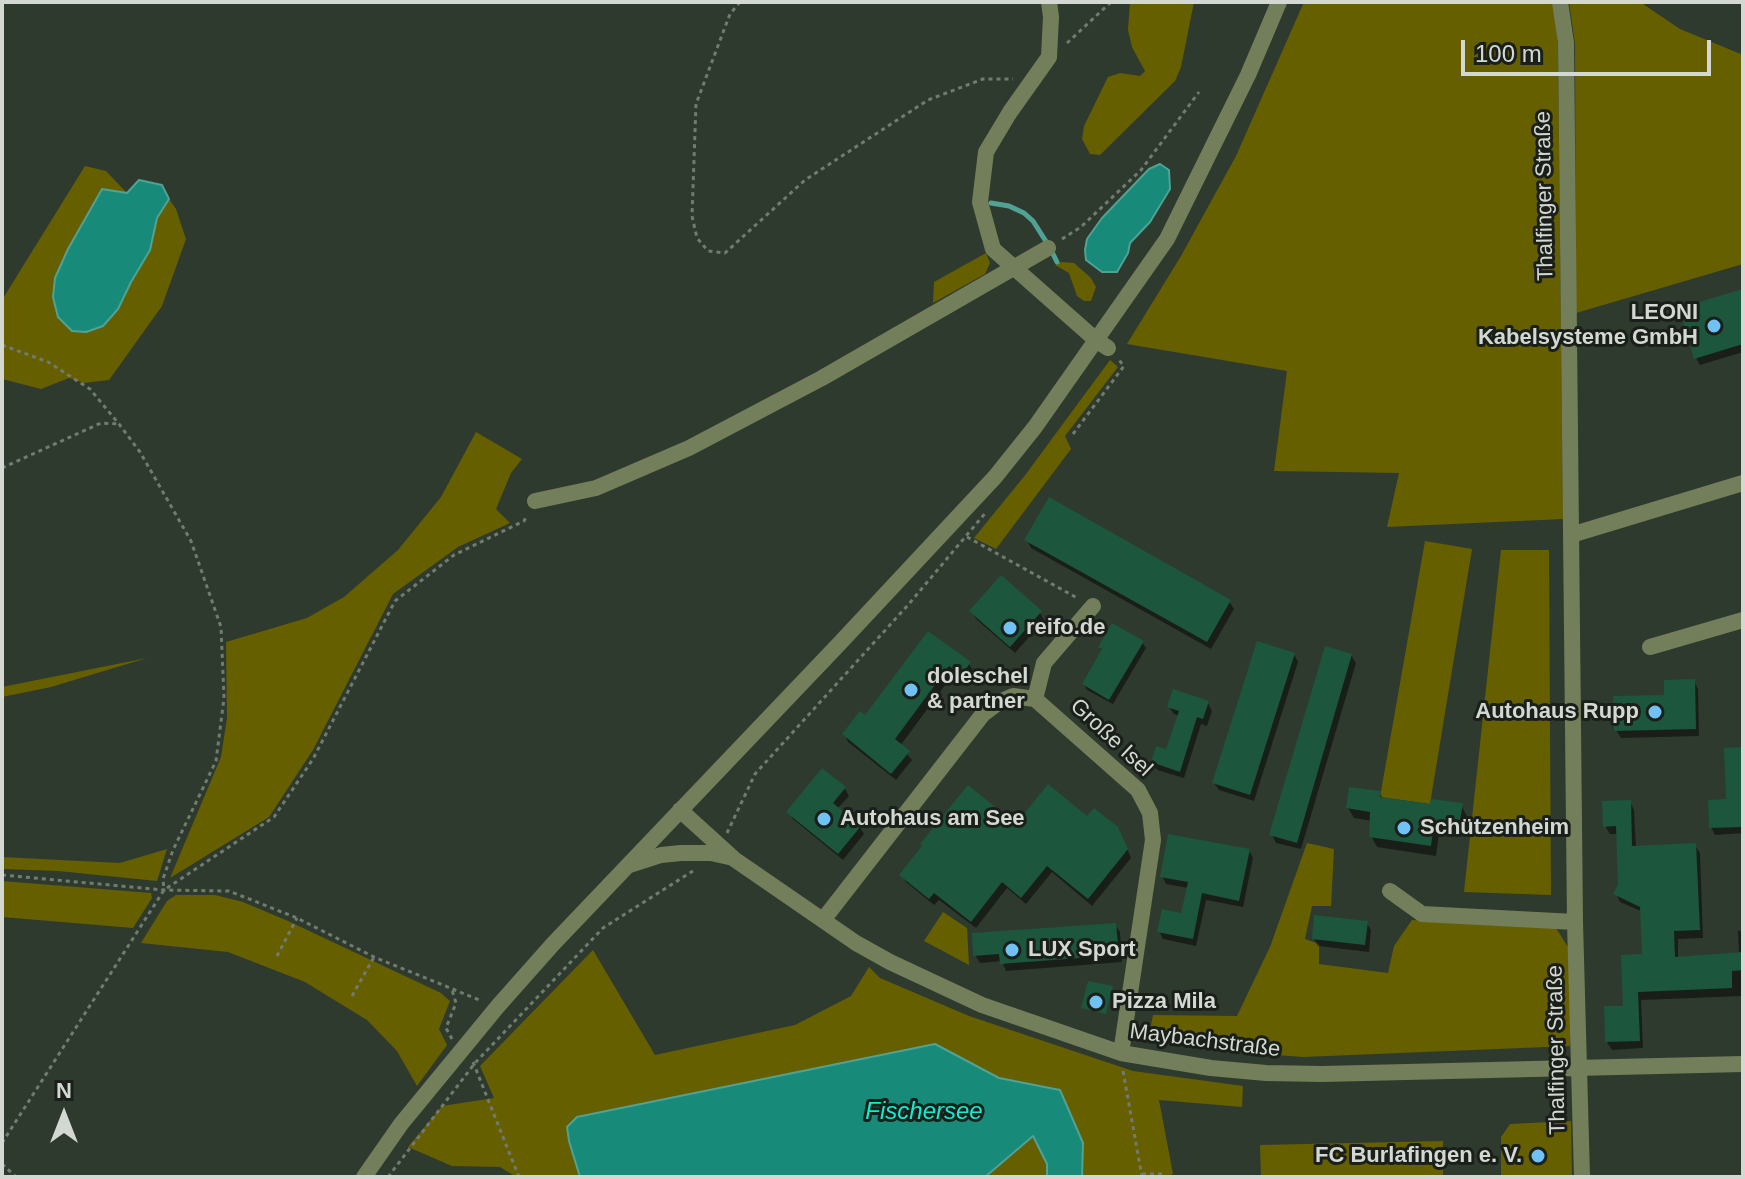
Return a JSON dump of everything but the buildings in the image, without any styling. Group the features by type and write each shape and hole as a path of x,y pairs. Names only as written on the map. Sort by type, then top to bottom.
{"street":[{"path":"1049,2 1049,57 986,152 980,202 993,249 1102,344"},
{"path":"364,1177 401,1124 498,1006 626,866 995,477 1102,344 1167,239 1248,75 1279,2"},
{"name":"Thalfinger Straße","path":"1560,2 1566,43 1575,922 1582,1177"},
{"path":"535,501 596,488 689,448 822,378 1048,248"},
{"path":"1571,535 1743,483"},
{"name":"Große Isel","path":"1035,699 1044,663 1093,606"},
{"path":"1650,647 1743,620"},
{"name":"Große Isel","path":"823,920 983,714 1013,696 1035,699 1138,790 1150,813 1153,840 1121,1053"},
{"name":"Maybachstraße","path":"680,810 734,859 890,962 997,1011 1121,1053 1266,1073 1579,1070 1743,1064"},
{"path":"626,866 661,855 681,853 711,853 734,859"},
{"path":"1390,891 1422,914 1575,922"}],"path":[{"path":"740,2 730,14 696,104 692,216 697,238 708,251 725,253 805,180 928,100 983,79 1009,79"},
{"path":"1076,35 1111,2"},
{"path":"1048,248 1081,227 1141,170 1199,92"},
{"path":"1073,434 1124,366 1102,344"},
{"path":"2,345 48,362 90,389 119,424 140,452 191,541 221,627 224,698 216,761 173,850 163,879 164,890"},
{"path":"2,468 101,423 119,424"},
{"path":"2,1143 164,890 274,817 313,759 395,601 454,555 524,521 535,501"},
{"path":"967,537 1093,606"},
{"path":"388,1177 475,1063 603,928 689,876 704,862"},
{"path":"2,875 164,890 229,891 297,918 374,957 463,994"},
{"path":"277,956 297,918"},
{"path":"352,996 374,957"},
{"path":"449,1018 456,1003 452,990"},
{"path":"1121,1053 1142,1175 1162,1174 1163,1177"},
{"path":"475,1063 519,1177"},
{"path":"2,1164 16,1177"}],"shaded area":[{"path":"1130,2 1194,2 1181,67 1175,81 1100,155 1090,154 1082,139 1084,126 1108,77 1120,73 1140,76 1145,71 1132,47 1128,30"},
{"path":"1304,2 1553,2 1558,46 1563,519 1387,527 1399,473 1274,471 1287,371 1127,344 1181,256 1236,156"},
{"path":"1569,2 1640,2 1680,29 1743,55 1743,264 1576,313 1575,44"},
{"path":"85,166 106,171 127,193 101,189 55,278 118,309 150,250 157,218 169,199 176,209 186,239 162,306 109,380 84,383 69,378 41,389 2,379 2,300"},
{"path":"986,253 990,263 985,274 933,303 934,282"},
{"path":"1074,263 1091,278 1096,287 1091,301 1077,296 1069,273 1055,265"},
{"path":"1110,360 1118,367 1065,436 1071,449 996,549 974,538 1026,474"},
{"path":"476,432 522,459 511,473 496,509 510,523 458,547 393,594 313,750 269,817 170,878 221,757 227,718 226,642 307,618 344,597 398,550 441,497"},
{"path":"1425,541 1472,549 1430,804 1380,797"},
{"path":"1501,550 1549,550 1551,895 1464,892"},
{"path":"147,658 51,687 2,697 2,687"},
{"path":"1307,843 1334,849 1331,906 1312,906 1305,939 1319,944 1319,964 1388,973 1394,946 1412,920 1556,928 1573,955 1570,1046 1303,1057 1235,1052 1148,1040 1153,1015 1237,1016 1270,947"},
{"path":"167,849 157,881 2,869 2,857 120,863"},
{"path":"2,881 151,893 152,898 133,928 2,917"},
{"path":"176,895 215,895 243,902 441,993 450,1001 439,1029 447,1045 417,1086 397,1051 367,1020 305,982 228,952 141,943 167,901"},
{"path":"943,912 967,928 969,965 924,941"},
{"path":"593,950 655,1055 795,1025 851,996 869,967 880,978 969,1016 1133,1071 1243,1086 1242,1107 1159,1100 1173,1174 1167,1177 1082,1177 1083,1143 1060,1091 999,1078 934,1044 569,1141 580,1177 516,1177 500,1167 452,1166 408,1147 442,1106 494,1098 480,1066"},
{"path":"1571,1121 1572,1177 1501,1177 1501,1137 1510,1124"},
{"path":"1033,1136 1047,1164 1047,1177 985,1177"},
{"path":"1443,1141 1443,1177 1261,1177 1260,1145"}],"water":[{"path":"1160,164 1169,170 1170,189 1150,222 1130,243 1117,272 1102,272 1086,260 1087,239 1102,218 1149,169"},
{"path":"139,180 162,185 169,199 157,218 150,250 118,309 103,326 86,332 72,331 58,317 53,297 55,278 102,189 127,193"},
{"name":"Fischersee","path":"935,1044 999,1078 1060,1090 1083,1143 1082,1177 1047,1177 1047,1164 1033,1136 985,1177 580,1177 567,1127 577,1117"}],"waterway":[{"path":"991,203 1024,213 1047,243"},
{"path":"1052,252 1057,262"}],"place":[{"name":"LEONI Kabelsysteme GmbH","path":"1714,326"},
{"name":"reifo.de","path":"1010,628"},
{"name":"doleschel & partner","path":"911,690"},
{"name":"Autohaus Rupp","path":"1655,712"},
{"name":"Autohaus am See","path":"824,819"},
{"name":"Schützenheim","path":"1404,828"},
{"name":"LUX Sport","path":"1012,950"},
{"name":"Pizza Mila","path":"1096,1002"},
{"name":"FC Burlafingen e. V.","path":"1538,1156"}]}
